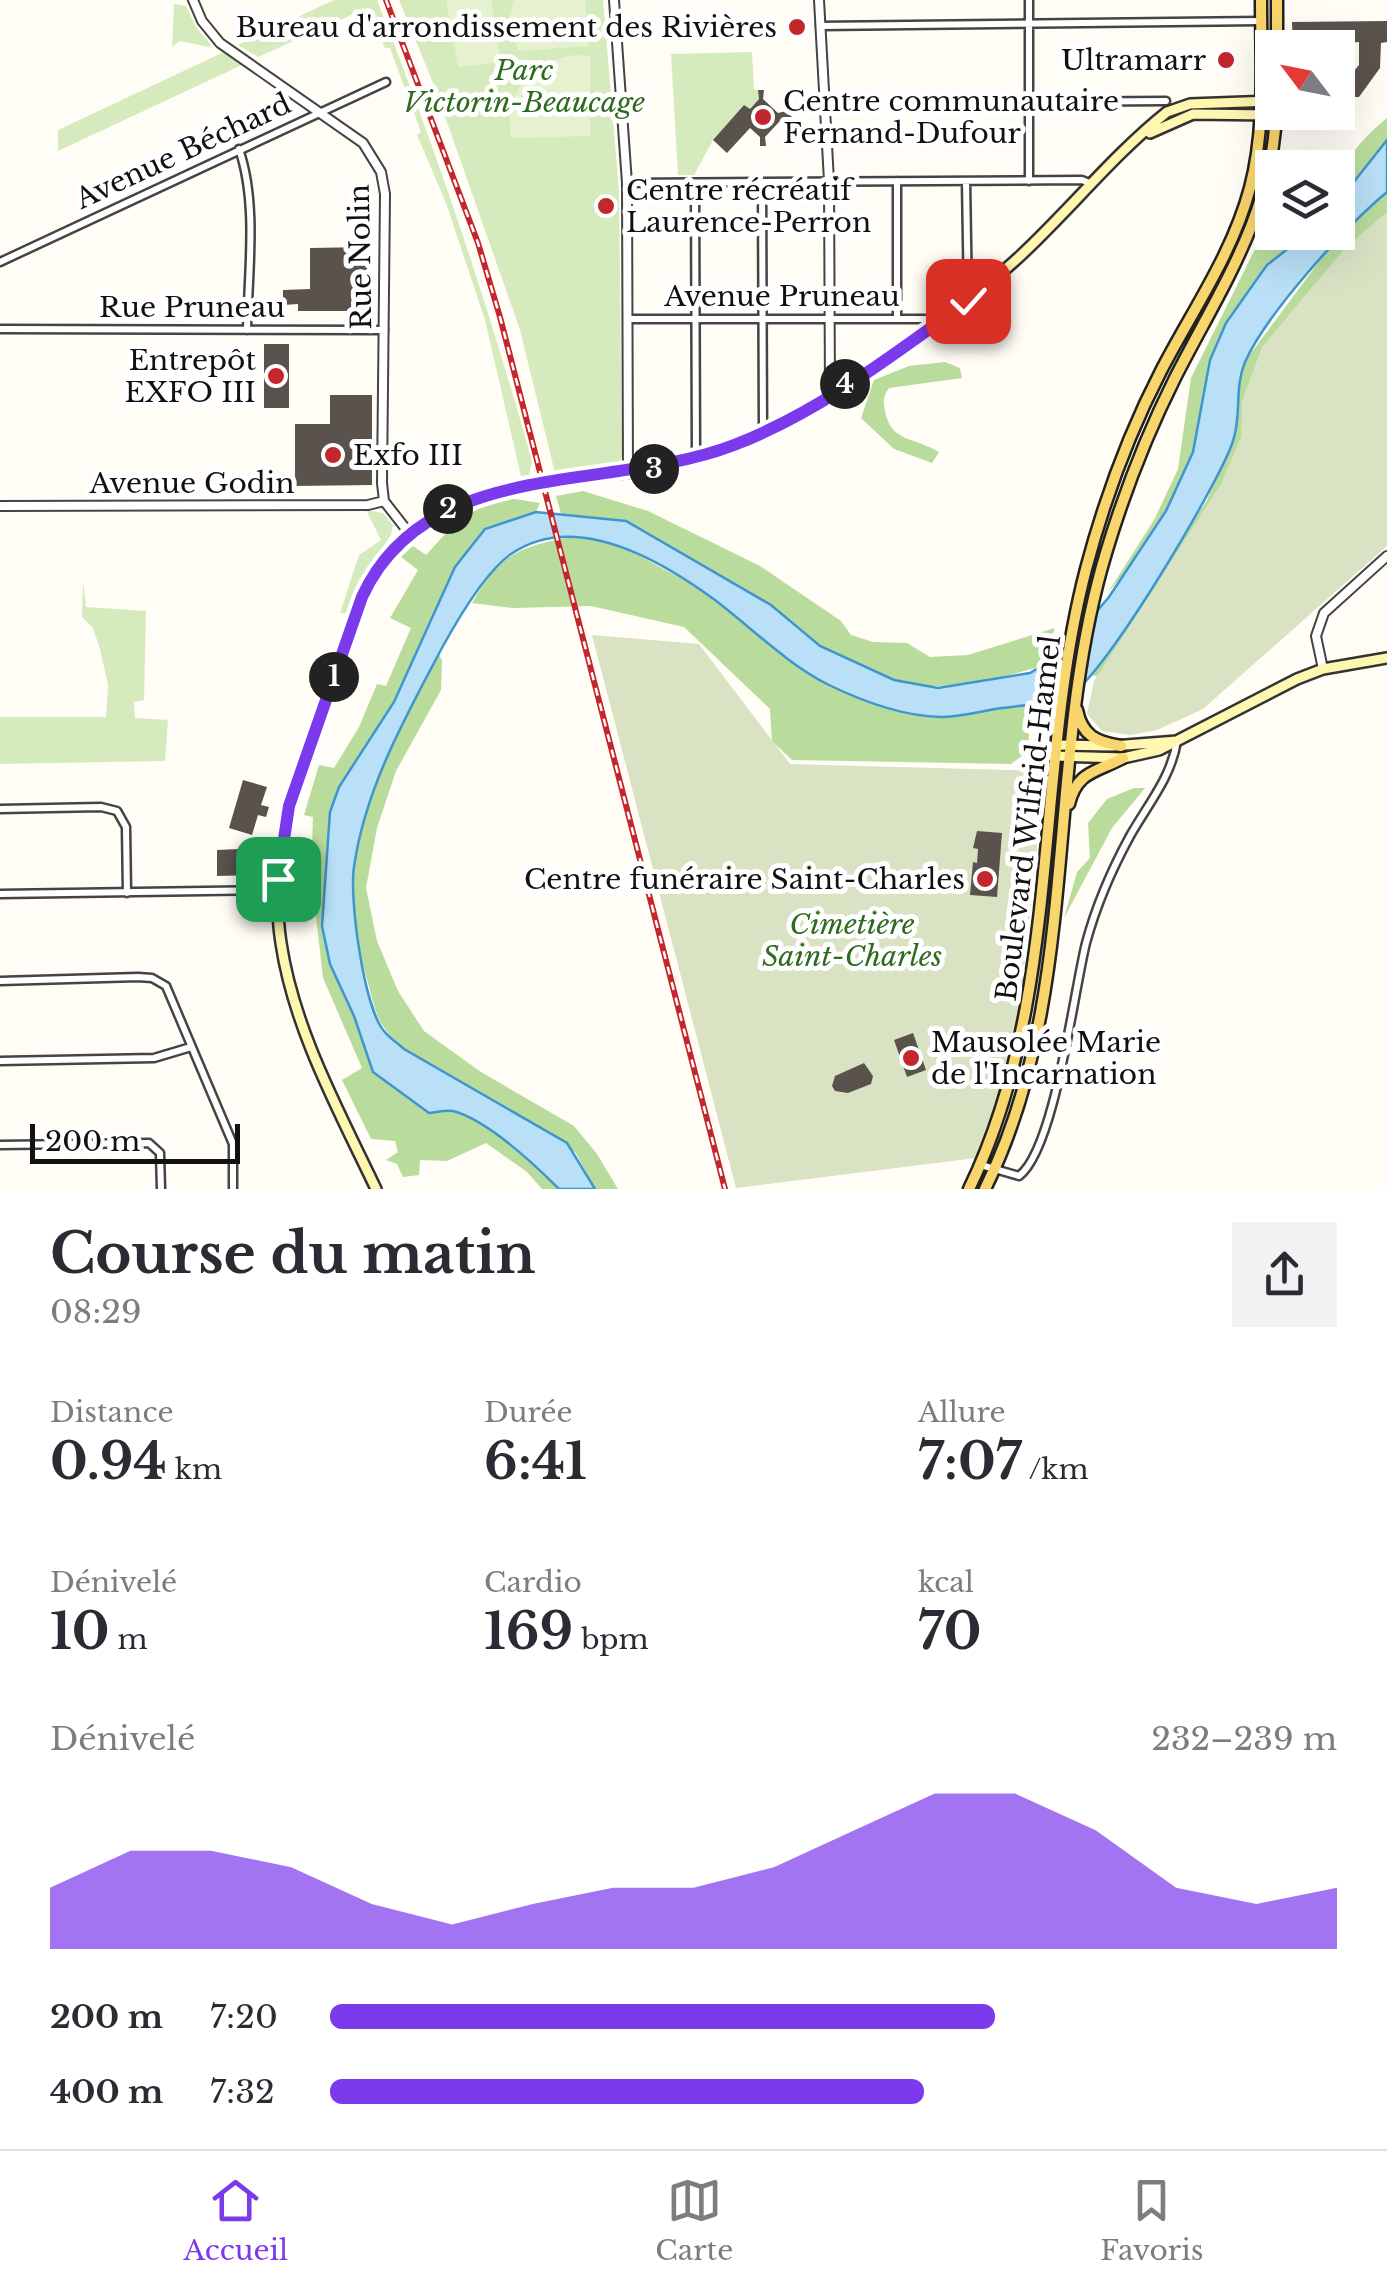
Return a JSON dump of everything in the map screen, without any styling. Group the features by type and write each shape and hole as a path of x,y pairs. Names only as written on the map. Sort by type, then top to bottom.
{"main road":[{"name":"Boulevard Wilfrid-Hamel","path":"1261,0 1262,30"},
{"path":"1277,0 1277,30"},
{"path":"376,1189 294,1002 280,941 278,890 287,814 362,597 376,572 409,533 444,511 488,494 696,459 763,433 968,301 1016,261 1157,120 1177,108 1255,102"},
{"path":"1132,147 1161,126 1185,116 1255,114"},
{"name":"Boulevard Wilfrid-Hamel","path":"969,1189 1005,1100 1024,1022 1060,705 1094,541 1129,443 1239,222 1253,172 1258,130"},
{"name":"Boulevard Wilfrid-Hamel","path":"986,1189 1018,1106 1040,1019 1074,696 1106,554 1143,448 1254,224 1268,177 1274,130"},
{"path":"1054,750 1122,752 1177,741 1322,669 1387,658"},
{"path":"1074,696 1084,731 1122,752"},
{"path":"1062,828 1078,781 1122,752"}],"street":[{"name":"Rue Nolin","path":"193,0 202,21 220,43 363,144 381,172 384,501"},
{"path":"614,0 627,183 628,472"},
{"path":"819,0 829,181 830,393"},
{"path":"1029,180 1030,0"},
{"path":"820,26 1261,21"},
{"name":"Avenue Béchard","path":"0,262 386,82"},
{"path":"1030,102 1166,101"},
{"path":"239,149 246,176 249,228 248,330"},
{"path":"627,183 1082,180 1094,184"},
{"path":"897,181 897,318"},
{"path":"966,181 968,301"},
{"path":"762,182 763,433"},
{"path":"695,183 696,459"},
{"name":"Avenue Pruneau","path":"628,319 897,318 926,319 932,327"},
{"name":"Rue Pruneau","path":"0,328 384,330"},
{"path":"384,501 409,533"},
{"name":"Avenue Godin","path":"0,506 368,505 384,501"},
{"path":"1322,669 1317,624 1324,613 1387,556"},
{"path":"980,1165 1018,1176 1028,1164 1050,1112 1087,940 1129,839 1170,770 1177,741"},
{"path":"0,809 102,807 117,811 126,827 127,893"},
{"path":"0,894 278,890"},
{"path":"0,980 138,977 161,981 233,1144 234,1189"},
{"path":"0,1061 154,1058 191,1047"},
{"path":"0,1145 149,1143 160,1153 160,1189"}],"green space":[{"path":"334,0 377,0 479,286 532,461 529,475 521,476 485,320 446,203 417,135 421,132 390,48 385,48 369,7 258,57 238,45"},
{"name":"Parc Victorin-Beaucage","path":"399,0 603,0 619,192 622,458 616,465 555,473 520,330 434,85"},
{"path":"446,0 491,0 501,62 458,67"},
{"path":"514,0 585,0 589,46 519,51 508,23"},
{"path":"174,4 186,6 209,47 180,41 172,47"},
{"path":"224,52 244,64 58,151 58,130"},
{"path":"752,52 754,89 758,90 759,99 749,109 744,105 713,140 694,175 678,175 671,54"},
{"path":"574,55 590,56 590,136 511,138 511,107 523,83 544,65"},
{"path":"1387,118 1387,140 1355,180 1355,151"},
{"path":"1387,192 1387,233 1100,677 1091,675 1207,500 1235,435 1237,393 1245,361 1328,250 1355,250 1355,223"},
{"path":"1387,212 1387,546 1203,709 1157,730 1131,735 1102,731 1087,714 1094,681 1221,484 1241,437 1242,401 1262,347 1343,250 1355,250 1355,239"},
{"path":"1255,249 1291,250 1254,286 1226,323 1213,353 1188,469 1170,508 1107,594 1154,520 1178,469 1191,378"},
{"path":"945,362 960,368 962,378 889,388 884,399 888,421 898,434 939,452 932,463 894,449 861,418 874,380 909,366"},
{"path":"583,491 648,511 760,566 841,621 851,635 873,642 907,643 930,657 968,655 1055,628 1042,666 977,684 919,687 894,680 820,646 626,521 562,517 556,496"},
{"path":"508,498 540,503 536,512 485,529 425,633 394,702 339,787 330,812 322,926 330,964 354,1016 373,1072 429,1112 453,1111 480,1123 559,1189 542,1189 527,1172 486,1143 447,1161 420,1160 419,1175 403,1177 397,1164 386,1160 398,1152 395,1141 371,1139 342,1080 362,1068 323,978 311,873 313,817 304,815 319,765 334,768 359,727 377,684 386,686 411,628 390,618 418,570 401,557 413,546 426,555 462,519"},
{"path":"366,510 383,513 393,525 391,535 359,582 347,613 340,613 359,555 381,540"},
{"path":"571,537 621,546 940,717 1052,701 1043,719 1029,733 1028,751 1011,764 792,760 772,741 770,709 684,627 591,606 513,608 472,603 491,574 512,556"},
{"path":"83,581 86,607 146,611 144,700 134,702 135,718 168,720 165,761 0,764 0,717 106,717 108,685 93,628 82,617"},
{"name":"Cimetière Saint-Charles","path":"592,635 699,644 790,764 1045,771 1020,1007 1009,1066 976,1158 736,1188"},
{"path":"439,655 441,690 396,771 377,828 366,888 377,941 398,991 424,1031 481,1072 574,1126 618,1189 595,1189 576,1153 404,1049 387,1032 375,1009 353,920 354,855 382,766"},
{"path":"1134,788 1145,788 1112,828 1064,918 1077,872 1090,858 1088,823 1107,799"}],"water":[{"path":"1387,140 1387,192 1355,221 1355,180"},
{"path":"1286,250 1329,250 1271,320 1245,362 1233,441 1207,495 1133,617 1087,680 1071,694 1046,702 955,716 898,711 855,697 814,677 694,585 618,546 590,538 563,537 536,541 501,562 449,634 377,781 354,867 360,952 370,1000 388,1036 567,1143 595,1189 559,1189 481,1124 453,1111 429,1113 373,1072 354,1016 330,964 322,926 330,812 339,787 394,702 455,567 485,529 536,512 626,521 771,605 820,646 894,680 938,688 1030,673 1060,654 1109,597 1166,511 1193,452 1210,360 1226,323 1267,265"}],"building":[{"path":"1387,21 1387,42 1381,43 1380,68 1359,97 1355,97 1359,42 1355,42 1355,30 1292,30 1292,22"},
{"name":"Centre communautaire Fernand-Dufour","path":"758,90 764,90 763,99 778,113 791,110 792,123 779,122 765,137 766,146 760,146 760,137 750,128 727,153 713,140 744,105 750,109 759,99"},
{"path":"367,247 367,311 298,311 298,304 283,305 283,290 310,289 310,248"},
{"name":"Entrepôt EXFO III","path":"264,344 289,344 289,408 264,408"},
{"name":"Exfo III","path":"330,395 372,395 372,485 295,486 295,424 330,424"},
{"path":"243,780 267,787 261,805 269,807 266,817 258,815 252,835 229,828"},
{"name":"Centre funéraire Saint-Charles","path":"977,831 1002,833 997,897 970,895 973,862 977,863 978,849 973,848"},
{"path":"263,848 259,875 217,876 217,850"},
{"name":"Mausolée Marie de l'Incarnation","path":"913,1033 926,1070 907,1077 894,1040"},
{"path":"864,1063 873,1076 871,1084 848,1093 835,1091 835,1076"}],"railway":[{"path":"386,0 478,243 500,317 725,1189"}],"place":[{"name":"Bureau d'arrondissement des Rivières","path":"797,27"},
{"name":"Ultramarr","path":"1226,60"},
{"name":"Centre communautaire Fernand-Dufour","path":"763,117"},
{"name":"Centre récréatif Laurence-Perron","path":"606,206"},
{"name":"Entrepôt EXFO III","path":"276,376"},
{"name":"Exfo III","path":"333,455"},
{"name":"Centre funéraire Saint-Charles","path":"985,879"},
{"name":"Mausolée Marie de l'Incarnation","path":"911,1058"}],"route":[{"path":"278,879 289,806 362,597 376,572 409,533 458,504 488,494 663,467 745,441 807,408 968,301"}]}
